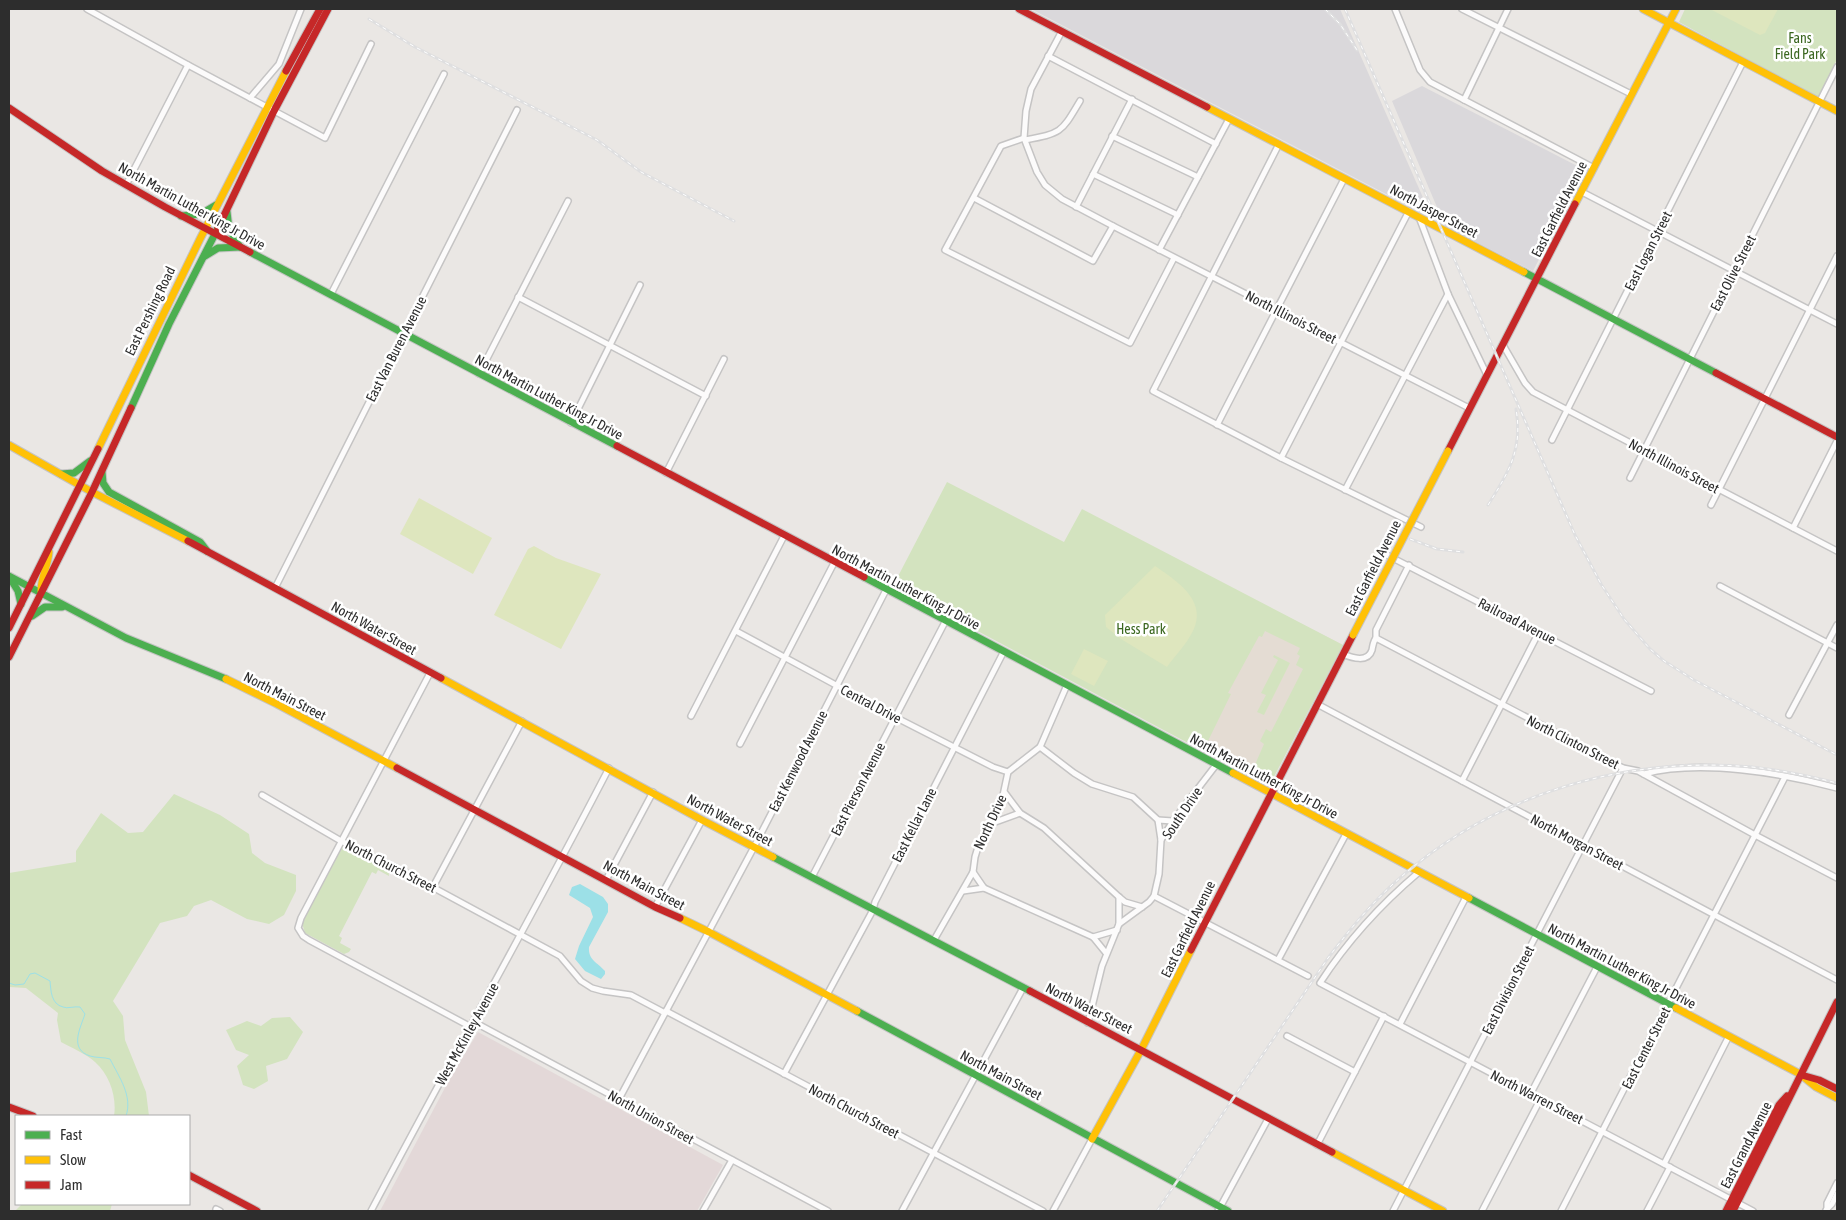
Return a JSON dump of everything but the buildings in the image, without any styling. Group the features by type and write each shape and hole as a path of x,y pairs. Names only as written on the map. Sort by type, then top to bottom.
{"street":[{"path":"87,9 326,138 371,44"},
{"path":"250,98 279,64 301,9"},
{"name":"East Pershing Road","path":"9,628 94,458 217,203 320,9"},
{"path":"9,656 92,492 139,392 155,353 227,212 274,111 328,9"},
{"name":"North Jasper Street","path":"1019,9 1419,216 1837,437"},
{"path":"1395,9 1420,70 1430,82 1594,168"},
{"path":"1462,9 1631,94"},
{"path":"1464,100 1508,9"},
{"path":"1643,9 1837,111"},
{"name":"East Garfield Avenue","path":"1092,1139 1141,1050 1317,704 1676,9"},
{"path":"1025,139 1026,111 1031,89 1062,31"},
{"path":"1048,56 1216,144"},
{"name":"East Logan Street","path":"1552,440 1743,62"},
{"path":"126,185 188,65"},
{"name":"East Olive Street","path":"1630,478 1688,359 1837,67"},
{"path":"331,294 444,74"},
{"path":"1076,207 1132,99"},
{"path":"1080,100 1062,129 1052,135 1025,139 1001,146 945,250 1130,344 1174,258"},
{"name":"North Martin Luther King Jr Drive","path":"9,108 126,185 181,216 1800,1074 1819,1080 1837,1089"},
{"name":"East Van Buren Avenue","path":"275,588 517,110"},
{"path":"1159,250 1229,119"},
{"path":"1112,136 1198,177"},
{"name":"North Illinois Street","path":"1025,139 1037,172 1045,185 1062,200 1470,408"},
{"path":"1279,144 1152,391 1421,527"},
{"path":"1093,174 1178,215"},
{"path":"1217,425 1344,178"},
{"path":"1582,192 1659,230 1837,324"},
{"path":"974,198 1093,261 1113,226"},
{"path":"479,374 568,201"},
{"path":"181,216 200,214 217,203"},
{"path":"1282,458 1408,211"},
{"path":"203,258 218,248 240,247 229,229 227,212"},
{"path":"1419,216 1448,294 1487,375"},
{"path":"1711,505 1837,256"},
{"path":"571,422 640,285"},
{"path":"1345,490 1448,294"},
{"path":"518,297 706,396"},
{"name":"North Illinois Street","path":"1503,345 1525,384 1533,392 1837,552"},
{"path":"666,473 724,359"},
{"path":"1793,528 1837,441"},
{"name":"North Water Street","path":"9,446 92,492 207,551 702,820 934,940 1443,1211"},
{"path":"58,473 67,475 75,473 94,458"},
{"path":"102,470 103,483 108,492 200,542 207,551"},
{"path":"692,716 784,536"},
{"path":"41,594 41,579 48,562 49,548"},
{"name":"Railroad Avenue","path":"1383,553 1651,691"},
{"path":"740,744 834,563"},
{"path":"1343,654 1352,658 1364,658 1369,655 1376,638 1376,630 1409,566"},
{"path":"9,576 18,591 21,604"},
{"name":"North Main Street","path":"9,576 126,638 258,695 563,856 655,907 708,932 826,997 975,1075 1219,1209 1228,1211"},
{"path":"1720,586 1837,648"},
{"name":"East Kenwood Avenue","path":"619,1099 754,847 886,590"},
{"path":"28,619 45,607 68,608"},
{"name":"East Pierson Avenue","path":"812,877 945,622"},
{"path":"1789,715 1837,625"},
{"name":"Central Drive","path":"736,631 954,748 1008,772"},
{"path":"1462,781 1539,632"},
{"name":"North Clinton Street","path":"1376,638 1623,768 1644,774 1754,835 1837,878"},
{"name":"East Kellar Lane","path":"784,1074 873,910 874,902 1003,653"},
{"path":"341,841 430,673"},
{"path":"1008,772 1040,747 1067,686"},
{"name":"North Morgan Street","path":"1317,704 1837,980"},
{"path":"433,888 522,721"},
{"path":"1040,747 1092,784 1132,798 1158,820 1173,821"},
{"name":"South Drive","path":"1154,896 1159,874 1162,840 1173,821 1216,765"},
{"name":"West McKinley Avenue","path":"371,1211 442,1077 473,1025 609,768"},
{"name":"East Division Street","path":"1393,1211 1623,768"},
{"path":"1644,774 1656,770 1742,770 1837,788"},
{"name":"North Drive","path":"934,940 974,872 975,857 1005,793 1008,772"},
{"name":"East Center Street","path":"1561,1211 1784,777"},
{"path":"606,880 653,792"},
{"path":"1005,793 1020,812 1044,828 1125,902 1142,907"},
{"name":"North Church Street","path":"262,796 341,841 563,958 581,981 592,988 631,995 1043,1211"},
{"path":"990,824 1020,812"},
{"path":"655,907 702,820"},
{"path":"1158,820 1162,840"},
{"path":"1278,960 1346,834"},
{"name":"North Union Street","path":"341,841 300,918 298,928 303,936 619,1099 828,1211"},
{"path":"974,872 984,888"},
{"name":"North Warren Street","path":"1419,872 1394,893 1366,922 1340,952 1320,983 1753,1211"},
{"path":"963,891 984,888 1093,937 1106,953"},
{"path":"1093,937 1118,927 1154,896 1308,976"},
{"path":"1088,1023 1106,953 1118,927 1119,897"},
{"path":"1400,1024 1466,897"},
{"path":"1531,1093 1598,967"},
{"path":"902,1211 1023,988"},
{"name":"East Grand Avenue","path":"1726,1211 1734,1202 1784,1110 1791,1092 1837,1002"},
{"path":"1317,1145 1384,1016"},
{"path":"1287,1036 1355,1072"},
{"path":"1664,1164 1729,1036"},
{"name":"North Martin Luther King Jr Drive","path":"1800,1074 1816,1087 1837,1098"},
{"path":"1482,1211 1541,1098"},
{"path":"9,1107 30,1115"},
{"path":"1219,1209 1268,1119"},
{"path":"1053,1211 1092,1139"},
{"path":"703,1211 732,1160"},
{"path":"1647,1211 1670,1167"},
{"path":"190,1176 257,1211"},
{"path":"1826,1210 1827,1203 1837,1183"},
{"path":"1826,1210 1832,1204 1837,1194"},
{"name":"East Grand Avenue","path":"1733,1211 1734,1202"}],"shaded area":[{"path":"1031,9 1340,9 1432,218"},
{"path":"1422,86 1585,170 1533,271 1445,226 1392,101"},
{"path":"1272,609 1343,645 1269,786 1198,748"},
{"path":"478,1032 723,1165 697,1211 380,1211 448,1082"}],"green space":[{"name":"Fans Field Park","path":"1685,9 1837,9 1837,59 1819,98 1679,22"},
{"path":"1710,9 1778,9 1765,33 1760,35"},
{"name":"Hess Park","path":"947,482 1064,542 1082,509 1343,645 1269,786 893,586","holes":["1265,631 1300,648 1297,654 1300,656 1296,665 1303,669 1271,732 1266,729 1260,741 1264,744 1254,767 1207,743 1231,694 1228,693 1259,636 1262,637"]},
{"path":"419,498 492,538 473,574 400,534"},
{"path":"534,546 556,558 601,574 561,649 494,615 528,549"},
{"path":"1155,566 1183,587 1195,605 1197,615 1195,626 1189,638 1167,667 1121,639 1106,627 1105,615"},
{"path":"1084,649 1108,661 1094,686 1071,674"},
{"path":"1274,655 1290,663 1264,715 1257,712 1266,695 1261,693 1278,660 1273,657"},
{"path":"174,794 220,815 249,834 252,853 265,863 296,875 296,891 284,915 269,924 247,919 211,900 194,906 187,916 160,923 113,1001 123,1016 125,1040 146,1092 149,1115 114,1115 113,1094 105,1073 91,1059 61,1042 57,1020 58,1013 26,988 9,987 9,873 76,862 76,851 101,813 128,833 143,832"},
{"path":"344,846 388,867 389,876 378,870 376,874 372,872 339,936 342,938 340,943 351,949 344,954 305,933 302,923 341,847"},
{"path":"290,1017 303,1032 287,1059 266,1066 268,1081 254,1089 243,1085 237,1066 249,1055 236,1050 226,1030 247,1021 261,1026 272,1018"},
{"path":"21,1205 112,1205 110,1211 15,1211"}],"water":[{"path":"580,884 603,897 608,904 608,912 589,947 592,958 605,971 601,979 585,971 575,959 593,917 590,908 569,895 572,887"}],"waterway":[{"path":"9,983 15,985 24,984 30,974 35,973 50,981 52,997 56,1003 65,1008 80,1007 85,1014 78,1038 80,1049 90,1056 110,1059 126,1094 128,1101 126,1115"}],"railway":[{"path":"1325,9 1340,24 1357,50"},
{"path":"1345,9 1575,535 1601,584 1624,619 1650,649 1664,661 1694,680 1837,755"},
{"path":"369,19 415,47 597,140 641,172 734,221"},
{"path":"1488,505 1508,471 1516,448 1518,436 1516,409"},
{"path":"1410,539 1437,549 1463,552"},
{"path":"1157,1211 1336,947 1381,896 1401,877 1438,848 1479,823 1521,802 1565,786 1611,775 1658,768 1705,765 1763,768 1837,783"}],"traffic: fast":[{"path":"181,216 201,214 216,205"},
{"path":"227,212 229,229 240,247"},
{"path":"131,408 169,324 218,228"},
{"path":"205,256 218,248 240,247"},
{"path":"250,252 617,446"},
{"path":"1524,272 1716,373"},
{"path":"61,474 74,473 90,461"},
{"path":"102,472 103,483 109,492 200,542 207,551"},
{"path":"9,576 126,638 226,679"},
{"path":"864,577 1233,773"},
{"path":"10,578 18,591 21,604"},
{"path":"32,616 45,607 62,607"},
{"path":"773,857 1030,991"},
{"path":"1469,898 1676,1008"},
{"path":"857,1011 1228,1211"}],"traffic: slow":[{"path":"1643,9 1837,111"},
{"path":"1575,204 1676,9"},
{"path":"98,449 200,239 286,71"},
{"path":"1207,107 1524,272"},
{"path":"9,445 92,492 188,541"},
{"path":"1353,635 1448,451"},
{"path":"41,591 49,552"},
{"path":"441,678 773,857"},
{"path":"226,679 397,768"},
{"path":"1233,773 1469,898"},
{"path":"680,918 857,1011"},
{"path":"1092,1139 1141,1050 1191,950"},
{"path":"1676,1008 1800,1074 1816,1087 1837,1098"},
{"path":"1332,1152 1443,1211"}],"traffic: jam":[{"path":"286,71 320,9"},
{"path":"218,228 274,111 328,9"},
{"path":"1019,9 1207,107"},
{"path":"9,108 102,171 250,252"},
{"path":"1448,451 1575,204"},
{"path":"1716,373 1837,437"},
{"path":"9,657 92,492 131,408"},
{"path":"617,446 864,577"},
{"path":"9,628 98,449"},
{"path":"188,541 441,678"},
{"path":"1191,950 1353,635"},
{"path":"397,768 655,907 680,918"},
{"path":"1030,991 1332,1152"},
{"path":"1733,1211 1837,1002"},
{"path":"1805,1076 1819,1080 1837,1089"},
{"path":"1726,1211 1779,1105 1787,1096"},
{"path":"9,1107 30,1115"},
{"path":"190,1176 257,1211"}]}
